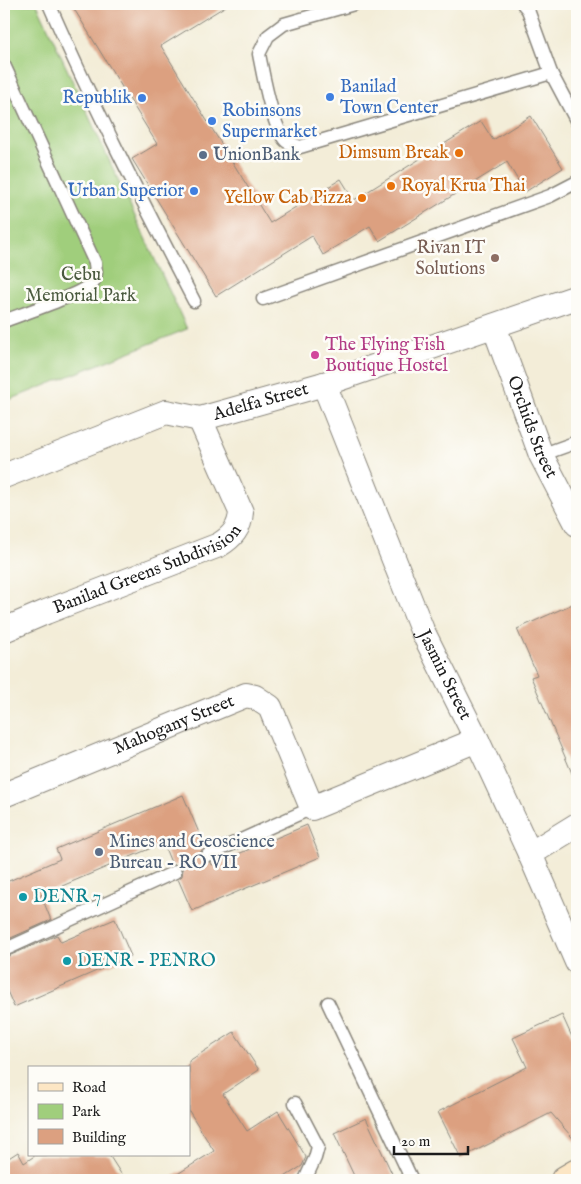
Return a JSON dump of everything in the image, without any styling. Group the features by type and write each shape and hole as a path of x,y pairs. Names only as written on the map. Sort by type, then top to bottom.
{"main road":[{"path":"565,1180 577,1172"}],"street":[{"name":"Adelfa Street","path":"200,419 324,384 577,297"},
{"name":"Orchids Street","path":"494,326 542,455 577,524"},
{"name":"Jasmin Street","path":"324,384 422,630 477,740 530,854 577,962"},
{"path":"4,476 166,412 200,419"},
{"name":"Banilad Greens Subdivision","path":"4,630 219,545 236,532 241,512 200,419"},
{"name":"Mahogany Street","path":"4,795 246,695 255,697 270,707 312,808"},
{"path":"312,808 477,740"},
{"path":"530,854 577,826"}],"lane":[{"path":"49,4 82,81 194,301"},
{"path":"354,4 284,24 268,36 259,54 268,95 279,129 286,141 300,147 552,73"},
{"path":"523,4 528,10 552,73 577,122"},
{"path":"4,65 95,263 97,272 93,283 80,291 4,321"},
{"path":"263,299 532,203 577,182"},
{"path":"542,455 577,442"},
{"path":"208,855 312,808"},
{"path":"4,950 175,872"},
{"path":"328,1003 412,1180"},
{"path":"295,1103 318,1147 316,1158 306,1180"}],"green space":[{"name":"Cebu Memorial Park","path":"4,4 37,4 187,329 4,402"}],"building":[{"path":"71,4 229,4 161,46 270,223 341,179 354,200 481,121 493,140 531,116 563,168 525,192 507,162 379,241 370,226 323,255 312,236 216,296 132,159 157,144"},
{"path":"577,602 577,785 531,677 537,675 517,629"},
{"name":"Mines and Geoscience Bureau - RO VII","path":"183,795 205,847 200,855 204,862 211,862 212,865 307,825 320,857 192,911 178,879 182,876 183,869 179,865 172,865 163,843 41,895 51,920 4,941 4,883 60,859 56,849"},
{"name":"DENR - PENRO","path":"115,919 131,956 14,1007 4,984 4,958 57,935 61,942"},
{"path":"562,1015 577,1048 577,1143 551,1113 461,1158 438,1112 527,1067 513,1038"},
{"path":"234,1032 259,1070 223,1094 247,1131 278,1111 306,1157 302,1166 280,1180 168,1180 214,1151 190,1113 189,1061"},
{"path":"366,1118 395,1180 356,1180 334,1133"},
{"path":"18,1152 24,1163 34,1156 110,1156 125,1180 4,1180 4,1161"}],"place":[{"name":"Banilad Town Center","path":"330,97"},
{"name":"Republik","path":"142,98"},
{"name":"Robinsons Supermarket","path":"212,121"},
{"name":"Dimsum Break","path":"459,153"},
{"name":"UnionBank","path":"203,155"},
{"name":"Royal Krua Thai","path":"391,186"},
{"name":"Urban Superior","path":"194,191"},
{"name":"Yellow Cab Pizza","path":"362,198"},
{"name":"Rivan IT Solutions","path":"495,258"},
{"name":"The Flying Fish Boutique Hostel","path":"315,355"},
{"name":"Mines and Geoscience Bureau - RO VII","path":"99,852"},
{"name":"DENR 7","path":"23,897"},
{"name":"DENR - PENRO","path":"67,961"}]}
